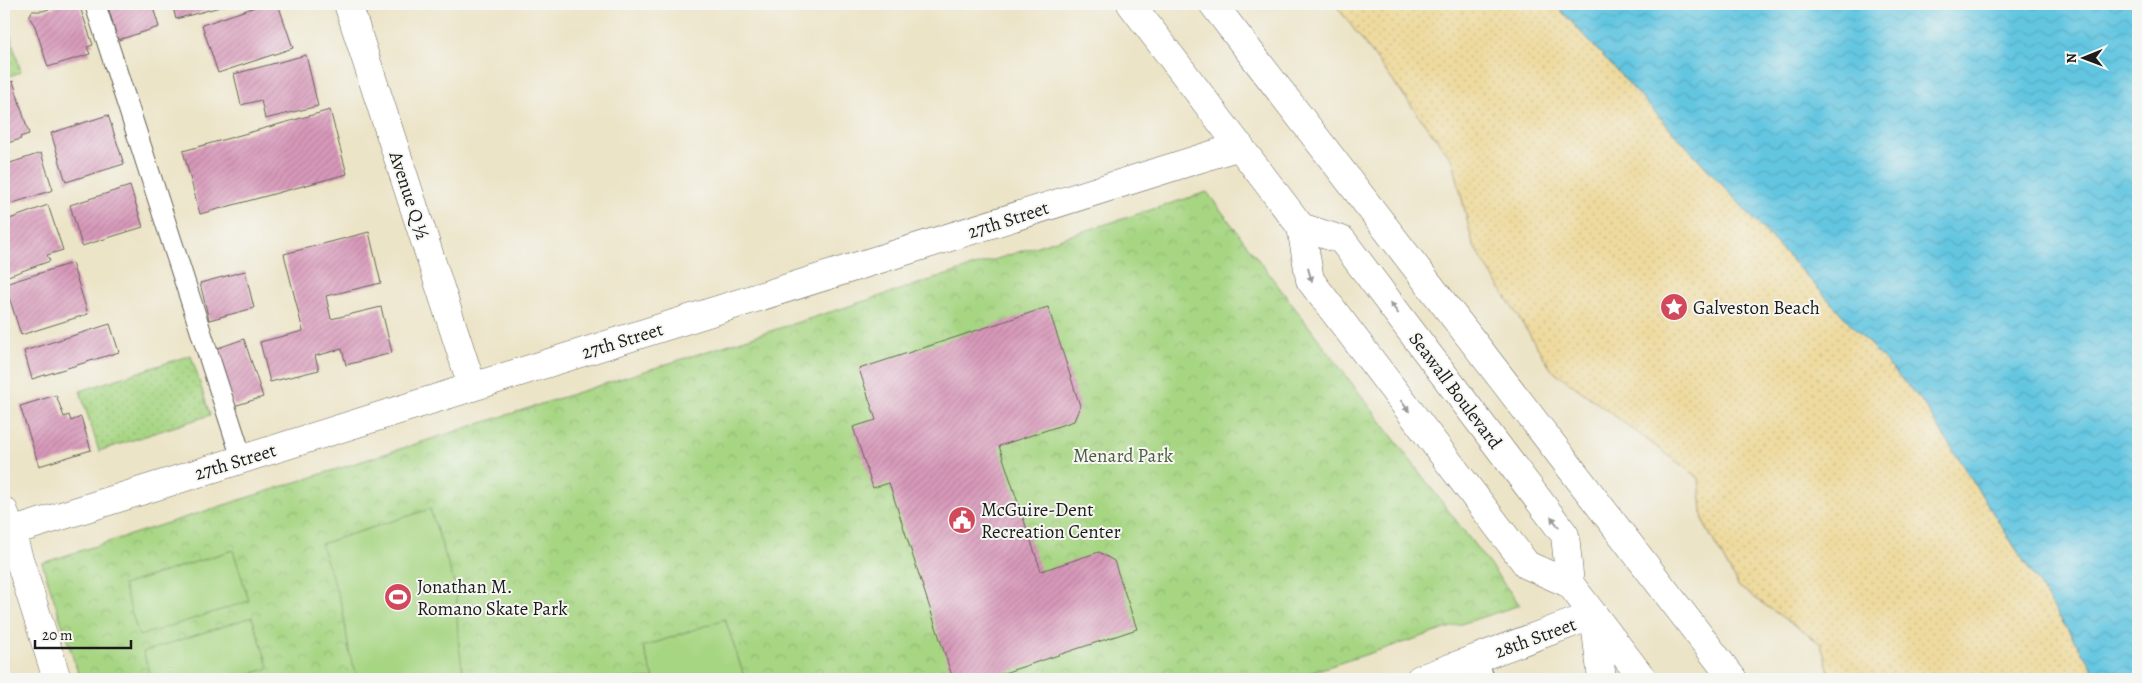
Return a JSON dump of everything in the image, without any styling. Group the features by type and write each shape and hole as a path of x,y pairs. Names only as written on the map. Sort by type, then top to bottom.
{"street":[{"name":"Avenue Q ½","path":"348,4 472,386"},
{"path":"1131,4 1301,228 1310,280 1527,565 1570,584 1643,679"},
{"path":"1213,4 1733,679"},
{"name":"27th Street","path":"6,525 242,459 1240,146"},
{"name":"Seawall Boulevard","path":"1301,228 1342,240 1565,535 1570,584"},
{"path":"6,525 57,679"},
{"path":"1594,615 1602,679"},
{"name":"28th Street","path":"1420,679 1480,669 1594,615"}],"lane":[{"path":"96,4 242,459"}],"green space":[{"path":"4,14 21,72 4,78"},
{"name":"Menard Park","path":"1207,192 1520,605 1290,679 80,679 42,563"},
{"path":"191,355 210,415 99,451 80,391"},
{"name":"Jonathan M. Romano Skate Park","path":"430,509 456,588 458,638 463,675 466,679 359,679 350,656 342,606 321,544"},
{"path":"233,550 249,601 139,636 123,585"},
{"path":"252,617 269,668 234,679 152,679 143,652"},
{"path":"725,619 745,679 654,679 643,647"}],"sand":[{"name":"Galveston Beach","path":"1335,4 1555,4 1921,400 2099,679 1831,679 1821,644 1739,587 1703,522 1699,478 1551,369 1473,245 1453,161"}],"water":[{"path":"1555,4 2138,4 2138,679 2099,679 1921,400"}],"building":[{"path":"63,4 79,4 93,45 87,47 90,54 48,67 35,26 29,17 32,11 43,11"},
{"path":"107,4 152,4 159,27 118,40"},
{"path":"172,4 231,4 176,19"},
{"path":"264,4 278,4 293,48 218,73 202,25"},
{"path":"306,55 318,106 265,119 261,100 241,105 234,74"},
{"path":"13,81 29,134 20,137 21,139 4,144 4,84"},
{"path":"330,110 347,174 200,214 183,151"},
{"path":"108,115 124,164 66,182 51,133"},
{"path":"41,153 53,190 4,206 4,165"},
{"path":"130,186 143,227 82,246 70,205"},
{"path":"48,205 63,250 47,255 50,261 8,276 4,265 4,221"},
{"path":"369,232 381,283 326,296 331,319 381,307 392,353 346,365 342,349 315,356 319,370 270,382 260,342 303,331 284,254"},
{"path":"72,263 88,314 21,335 5,284"},
{"path":"245,271 254,308 209,320 200,283"},
{"name":"McGuire-Dent Recreation Center","path":"1048,307 1080,406 1074,421 999,446 1041,571 1099,552 1114,561 1137,629 986,679 953,679 889,483 873,488 853,427 876,420 859,369"},
{"path":"110,324 119,352 32,379 24,351"},
{"path":"244,339 263,397 234,406 215,349"},
{"path":"56,395 64,417 69,415 71,421 81,417 91,450 39,466 20,406"}],"place":[{"name":"Galveston Beach","path":"1674,307"},
{"name":"McGuire-Dent Recreation Center","path":"962,520"},
{"name":"Jonathan M. Romano Skate Park","path":"398,597"}]}
